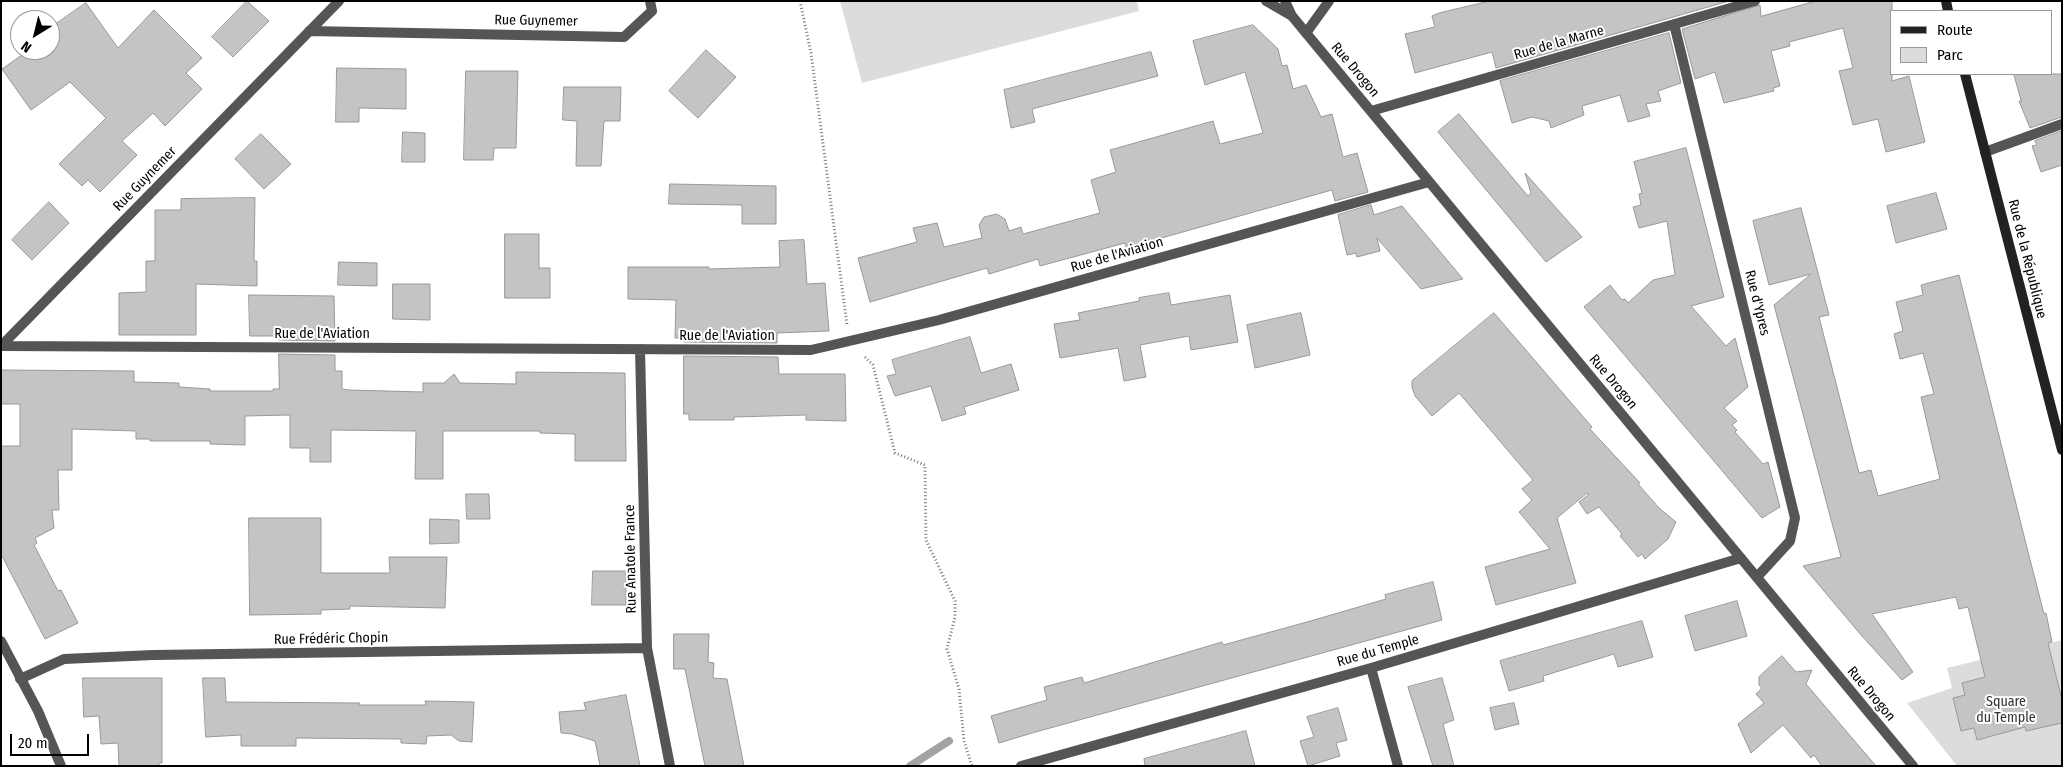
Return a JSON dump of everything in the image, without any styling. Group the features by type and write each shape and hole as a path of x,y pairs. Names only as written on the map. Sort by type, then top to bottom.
{"street":[{"name":"Rue Guynemer","path":"1,346 339,1"},
{"name":"Rue Guynemer","path":"309,31 624,37 652,11 650,1"},
{"name":"Rue Drogon","path":"1266,1 1292,16"},
{"name":"Rue Drogon","path":"1285,1 1292,16 1913,766"},
{"path":"1306,33 1329,1"},
{"name":"Rue de la Marne","path":"1371,111 1755,1"},
{"name":"Rue d'Ypres","path":"1674,24 1795,518 1790,541 1757,578"},
{"name":"Rue de la République","path":"1965,75 2062,450"},
{"path":"1985,152 2062,124"},
{"name":"Rue de l'Aviation","path":"1,346 812,350 939,320 1429,182"},
{"name":"Rue Anatole France","path":"640,349 647,648 670,766"},
{"name":"Rue du Temple","path":"1021,766 1371,668 1741,558"},
{"path":"1,641 38,711 61,766"},
{"name":"Rue Frédéric Chopin","path":"20,679 64,659 163,655 647,648"},
{"path":"1371,668 1398,766"}],"path":[{"path":"800,1 811,53 849,341 873,365 895,453 925,465 926,540 955,601 955,617 947,649 959,689 964,741 972,766"}],"green space":[{"path":"840,1 1137,1 1139,11 862,83"},
{"name":"Square du Temple","path":"2062,640 2062,766 1957,766 1907,703 1952,688 1947,668"}],"building":[{"path":"247,1 269,21 233,57 212,37"},
{"path":"1490,1 1729,1 1496,68 1492,52 1415,73 1405,34 1435,27 1432,16 1439,13"},
{"path":"1816,1 1892,1 1892,10 1890,10 1890,75 1892,75 1892,81 1909,76 1925,142 1886,152 1878,119 1853,125 1839,71 1853,68 1843,28 1789,42 1790,46 1771,51 1780,86 1773,88 1774,91 1724,103 1715,72 1695,79 1682,29 1760,5 1761,16"},
{"path":"86,3 118,48 154,10 202,58 186,73 202,89 165,126 153,113 122,141 137,155 100,192 88,180 82,186 59,164 106,118 70,82 31,110 2,69 15,60 60,60 60,21"},
{"path":"1253,25 1278,49 1282,66 1287,65 1293,89 1306,85 1321,117 1332,114 1343,157 1357,153 1368,192 1335,201 1332,190 1126,248 1125,243 1040,266 1038,259 989,274 987,268 870,302 858,258 917,242 913,228 937,223 944,247 982,238 979,225 984,217 997,214 1005,219 1009,231 1021,227 1023,234 1100,213 1091,180 1116,172 1110,150 1213,121 1220,144 1263,133 1245,72 1205,85 1193,41"},
{"path":"1669,33 1681,83 1658,91 1661,101 1646,104 1650,116 1628,122 1620,95 1582,106 1584,115 1551,128 1549,121 1532,117 1512,123 1500,81"},
{"path":"706,50 736,77 698,118 669,91"},
{"path":"1151,52 1158,76 1032,109 1035,122 1011,128 1004,90"},
{"path":"337,68 406,69 406,109 359,108 359,122 336,122"},
{"path":"466,71 518,71 516,148 494,148 493,160 464,160"},
{"path":"2062,74 2062,117 2030,128 2019,101 2021,101 2014,75"},
{"path":"564,87 621,87 620,121 604,121 601,166 576,166 577,121 563,120"},
{"path":"1459,114 1528,196 1531,193 1525,173 1582,237 1546,262 1438,132"},
{"path":"2062,131 2062,165 2041,172 2032,146 2037,145 2035,141"},
{"path":"403,132 425,133 425,162 402,162"},
{"path":"261,134 291,164 264,189 235,159"},
{"path":"1686,148 1724,297 1691,306 1726,346 1735,338 1748,387 1724,408 1737,421 1732,425 1737,430 1735,432 1763,464 1768,462 1780,507 1762,518 1584,307 1610,285 1622,300 1625,299 1628,303 1653,280 1675,275 1667,221 1639,228 1633,207 1641,205 1639,194 1642,193 1634,162"},
{"path":"670,184 776,186 776,224 742,224 742,205 669,204"},
{"path":"1936,193 1947,229 1896,243 1887,206"},
{"path":"255,198 254,261 257,261 257,286 196,284 196,335 119,335 119,293 146,292 146,261 155,261 155,210 181,210 181,199"},
{"path":"49,202 69,223 32,260 12,240"},
{"path":"1371,205 1374,215 1402,206 1463,279 1421,289 1377,238 1380,251 1357,257 1356,253 1347,255 1338,215"},
{"path":"1801,208 1829,315 1819,317 1859,473 1871,470 1878,496 1940,479 1921,397 1934,394 1923,353 1900,359 1894,334 1903,331 1896,302 1923,295 1921,285 1959,275 2044,614 2046,613 2052,642 2048,643 2062,700 2062,723 2026,731 2025,727 1977,740 1974,728 1961,731 1953,698 1965,695 1962,683 1985,677 1968,607 1959,609 1956,597 1872,614 1913,672 1902,680 1803,566 1841,557 1774,305 1811,274 1769,285 1753,221"},
{"path":"505,234 539,234 539,268 550,268 550,298 505,298"},
{"path":"804,240 807,284 825,283 829,331 777,333 777,343 684,342 684,338 675,338 676,300 628,299 628,267 709,267 709,269 780,267 779,241"},
{"path":"339,262 377,263 377,286 338,285"},
{"path":"393,284 430,284 430,320 393,319"},
{"path":"1169,293 1171,305 1230,295 1238,342 1191,350 1189,336 1140,345 1146,377 1124,381 1118,348 1060,358 1054,324 1080,320 1078,313 1139,301 1139,298"},
{"path":"249,295 334,296 335,341 279,340 279,336 250,336"},
{"path":"1301,313 1310,355 1255,368 1247,325"},
{"path":"1494,313 1592,427 1590,429 1640,483 1638,484 1659,508 1676,522 1668,539 1645,559 1642,554 1638,557 1620,536 1622,534 1599,507 1587,514 1579,502 1589,494 1587,493 1557,518 1576,583 1496,605 1485,567 1550,549 1519,512 1532,500 1522,489 1533,480 1459,393 1432,416 1415,396 1412,387 1412,381"},
{"path":"970,337 981,373 1011,364 1019,390 964,407 966,414 942,421 931,386 895,396 887,376 896,374 892,360"},
{"path":"279,354 335,355 335,371 342,371 342,389 349,390 423,392 423,383 444,383 454,374 460,383 516,384 516,372 625,373 626,461 575,461 575,434 540,433 540,431 443,431 443,479 415,479 416,431 331,430 331,462 310,462 310,448 290,448 290,415 245,416 245,445 210,444 210,441 150,441 150,439 136,439 136,431 72,429 72,470 58,470 59,510 52,510 54,528 35,538 37,543 34,545 58,591 61,590 78,623 45,639 1,554 1,446 20,446 20,404 1,404 1,370 134,371 134,382 179,383 179,387 210,389 210,391 273,391 273,389 279,389"},
{"path":"684,356 778,357 779,374 845,374 846,421 806,420 806,415 734,417 734,420 689,420 689,414 684,414"},
{"path":"466,494 489,494 490,519 467,519"},
{"path":"249,518 321,518 321,573 390,573 389,557 447,557 445,608 350,606 350,609 321,610 321,614 250,615"},
{"path":"430,519 459,520 459,543 430,544"},
{"path":"593,571 626,571 626,605 592,605"},
{"path":"1433,582 1442,620 999,743 991,716 1047,700 1044,687 1082,677 1084,683 1222,642 1223,645 1307,622 1386,599 1385,595"},
{"path":"1737,601 1747,636 1695,651 1685,616"},
{"path":"1642,621 1653,657 1618,667 1614,654 1543,676 1544,681 1509,691 1500,661"},
{"path":"674,634 709,634 708,662 714,663 713,678 727,679 744,766 705,766 685,669 674,669"},
{"path":"1782,656 1796,672 1812,670 1806,684 1876,766 1822,766 1814,755 1811,758 1783,725 1751,753 1738,724 1764,703 1756,694 1762,688 1759,685 1759,677"},
{"path":"83,678 162,678 162,763 159,763 159,766 119,766 118,743 101,744 99,716 84,717"},
{"path":"203,678 225,678 226,702 426,705 425,701 474,702 472,742 459,741 451,735 427,736 426,744 401,743 401,739 296,738 296,746 241,746 241,735 206,737"},
{"path":"1442,678 1454,720 1443,724 1454,766 1433,766 1408,687"},
{"path":"626,695 640,766 600,766 595,741 572,734 561,733 559,712 586,710 584,703"},
{"path":"1514,703 1519,724 1495,730 1490,708"},
{"path":"1338,708 1347,740 1336,743 1340,756 1308,766 1300,741 1314,737 1307,717"},
{"path":"1246,731 1255,766 1145,766 1144,759"}],"waterway":[{"path":"910,766 949,741"}]}
